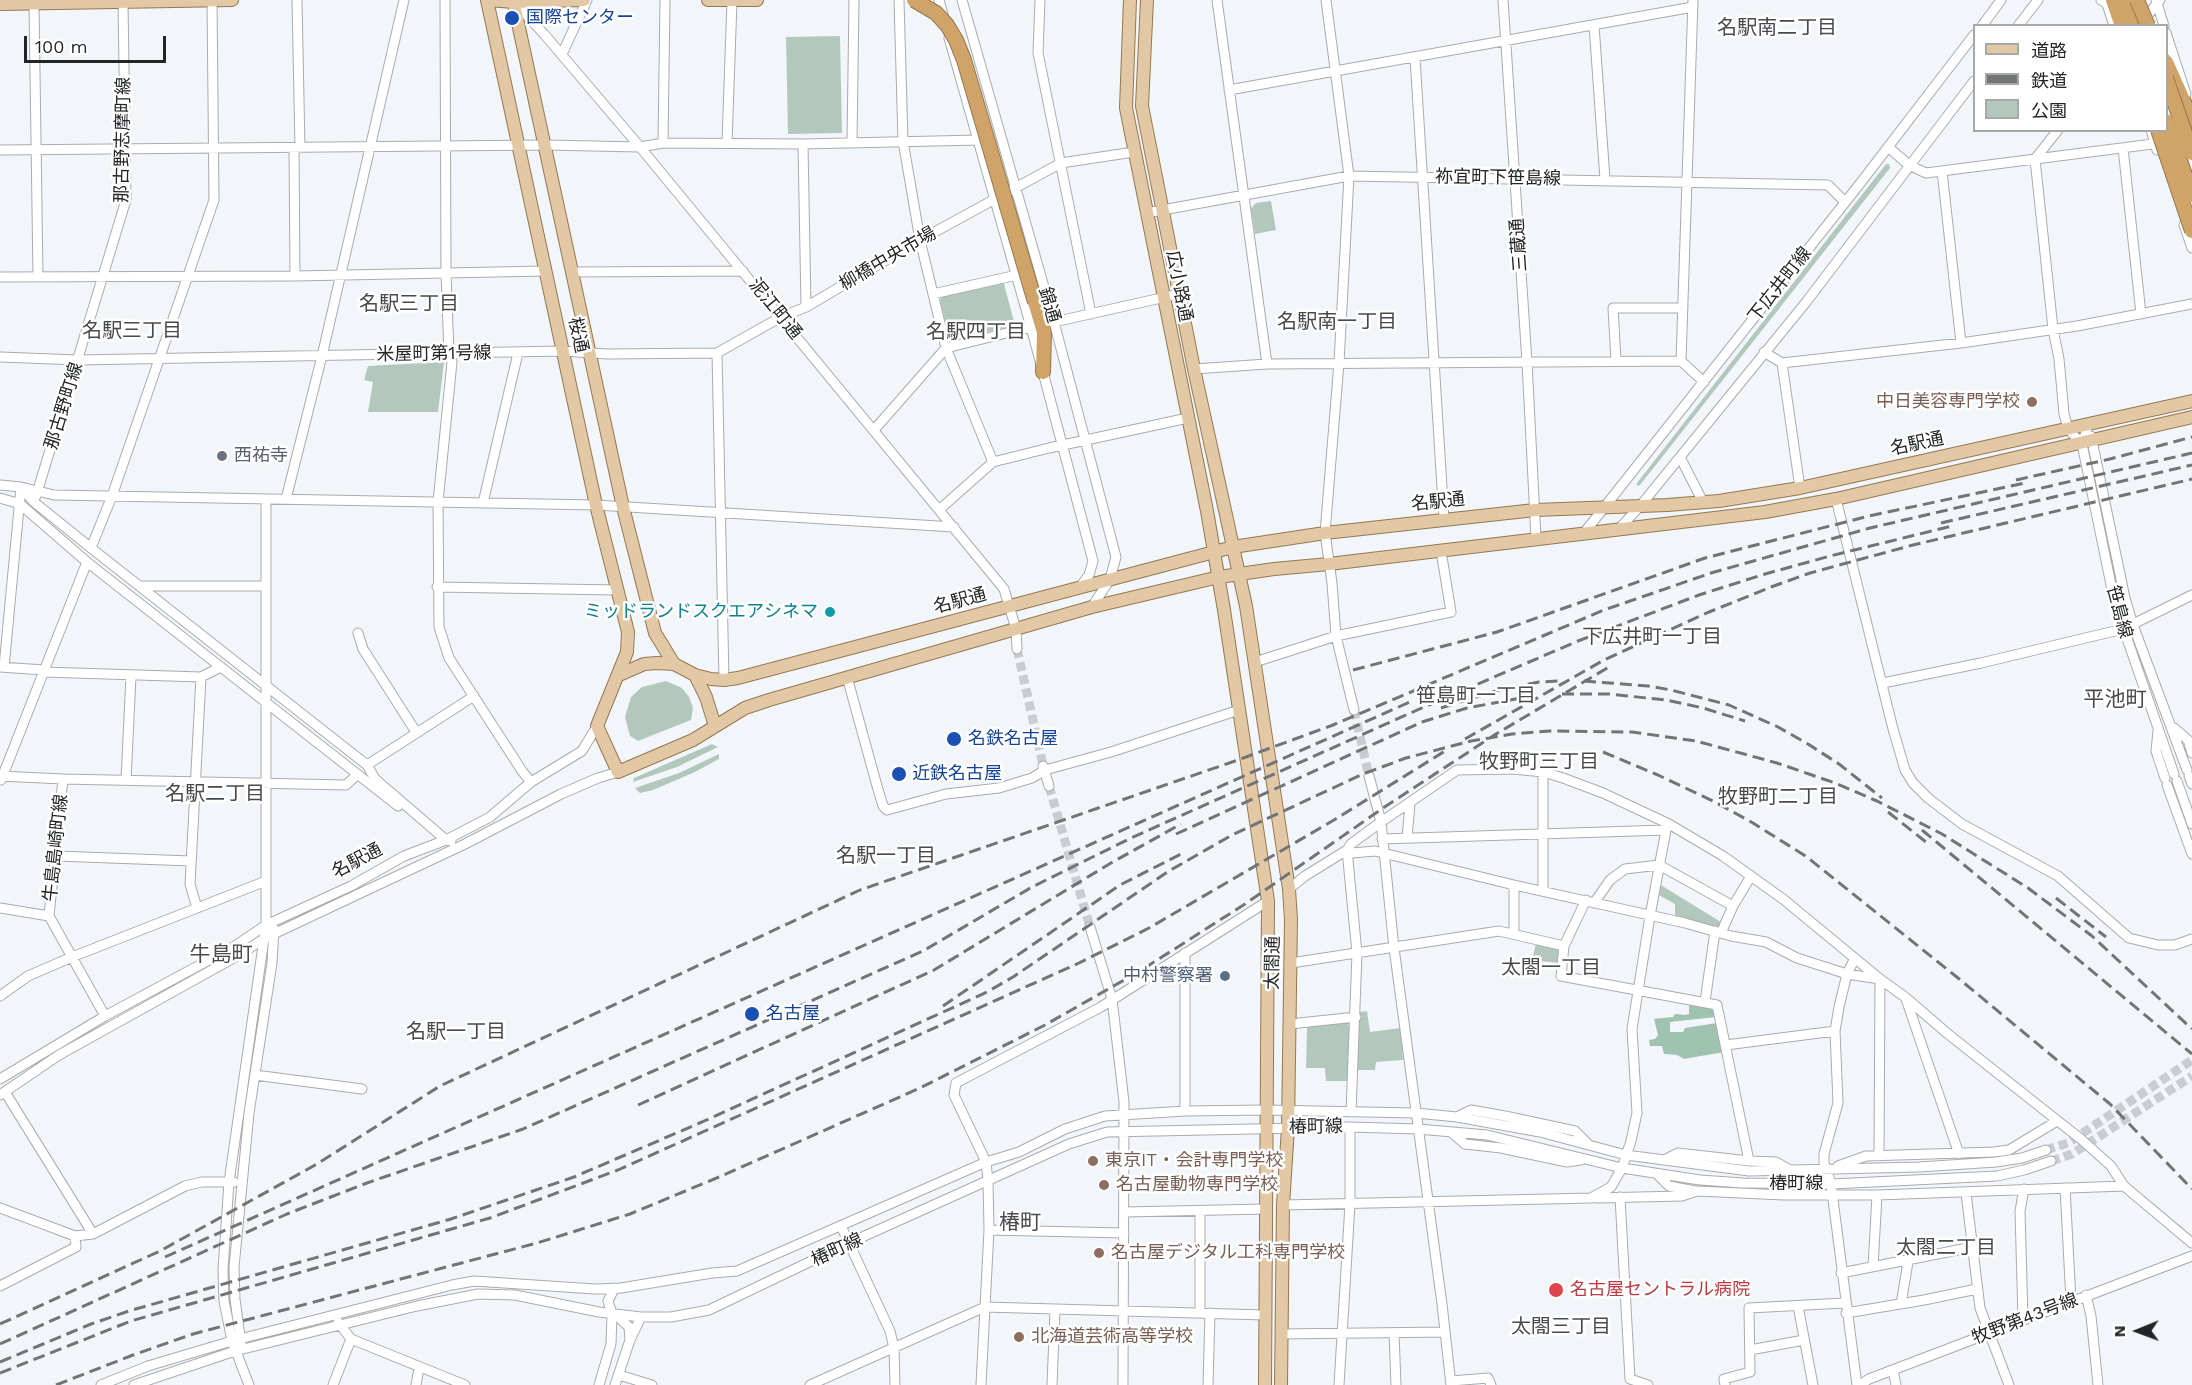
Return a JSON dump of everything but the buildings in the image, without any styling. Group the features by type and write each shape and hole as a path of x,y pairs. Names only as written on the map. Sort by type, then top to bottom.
{"highway":[{"path":"914,0 936,13 947,25 960,50 1044,332 1043,372"},
{"path":"2113,0 2121,24"},
{"path":"2127,0 2136,24"},
{"path":"2139,0 2147,24"},
{"path":"2168,66 2192,120"},
{"path":"2168,84 2192,153"},
{"path":"2168,127 2192,195"},
{"path":"2157,137 2192,231"}],"main road":[{"path":"0,4 232,0"},
{"path":"488,0 586,0"},
{"name":"桜通","path":"488,0 596,506 629,642 619,675"},
{"path":"708,0 757,0"},
{"name":"広小路通","path":"1130,0 1126,108 1219,577"},
{"name":"広小路通","path":"1147,0 1142,106 1161,210 1233,547"},
{"name":"桜通","path":"513,1 623,507 655,633 674,664"},
{"name":"名駅通","path":"597,726 619,675 644,664 674,664 695,675 724,680 1233,547 1444,519 1535,510 1604,506 1667,506 1800,488 2192,401"},
{"name":"名駅通","path":"618,772 693,740 739,711 755,704 1092,607 1219,577 1765,512 1836,499 2192,417"},
{"name":"太閤通","path":"1233,547 1255,662 1289,889 1291,963 1288,1128 1283,1205 1281,1385"},
{"name":"太閤通","path":"1219,577 1268,902 1266,1385"},
{"path":"695,675 706,697 715,726"},
{"path":"597,726 618,772"}],"street":[{"path":"92,548 214,200 212,0"},
{"path":"295,276 297,0"},
{"path":"285,499 322,356 404,0"},
{"path":"445,0 447,273 449,354 452,362 438,502 437,587 440,627 449,658 531,782"},
{"path":"562,54 586,0"},
{"path":"663,143 665,0"},
{"path":"852,142 854,0"},
{"path":"899,0 903,141 920,240 946,348 993,462"},
{"name":"錦通","path":"939,0 1017,275 1093,561 1089,575 1079,588"},
{"name":"錦通","path":"962,0 1054,322 1116,556 1110,579 1092,607"},
{"path":"1040,0 1038,53 1091,314"},
{"path":"1217,0 1267,364"},
{"path":"1326,0 1349,176 1340,363 1325,533 1336,636 1354,710"},
{"name":"三蔵通","path":"1503,0 1536,538"},
{"path":"1983,24 2001,0"},
{"path":"2020,24 2038,0"},
{"path":"2101,0 2107,4 2113,24"},
{"name":"泥江町通","path":"513,1 562,54 640,147 1004,589 1011,606 1016,629 1017,649"},
{"path":"727,143 732,1"},
{"path":"2139,24 2156,1"},
{"path":"2156,1 2163,24"},
{"name":"那古野志摩町線","path":"104,276 126,200 123,2"},
{"path":"34,4 38,276"},
{"path":"1229,90 1415,58 1505,39 1594,25 1693,4 1681,361"},
{"path":"1594,25 1605,180"},
{"name":"下広井町線","path":"1584,533 1973,36"},
{"path":"2168,39 2192,111"},
{"path":"1415,58 1444,519"},
{"name":"下広井町線","path":"1619,529 1808,301 1973,82"},
{"path":"2056,132 2035,159 2053,329 2060,359 2064,414 2068,429 2061,447"},
{"path":"1888,147 1910,165 1926,173 2123,148 2157,137 2192,139"},
{"path":"2157,137 2192,248"},
{"path":"0,150 546,145 640,147 663,143 803,144 979,140"},
{"path":"803,144 806,307"},
{"path":"2123,148 2141,315"},
{"name":"柳橋中央市場","path":"781,317 806,307 920,240 1061,164 1134,152"},
{"path":"1942,171 1961,343"},
{"name":"祢宜町下笹島線","path":"1146,213 1349,176 1828,185 1845,202"},
{"path":"0,277 295,276 546,271"},
{"path":"573,272 743,271"},
{"path":"933,294 1017,275"},
{"name":"那古野町線","path":"34,502 104,276"},
{"path":"1054,322 1179,294"},
{"path":"1764,352 1782,363 1961,343 2141,315 2192,304"},
{"path":"1616,360 1613,308 1683,308"},
{"name":"米屋町第1号線","path":"0,357 78,360 563,351 607,354 717,353 781,317"},
{"path":"874,430 946,348 1031,327"},
{"path":"483,503 518,353"},
{"path":"717,353 724,680"},
{"path":"1194,369 1267,364 1681,361 1704,382"},
{"path":"1782,363 1800,488"},
{"path":"940,509 993,462 1188,418"},
{"path":"2088,425 2088,442"},
{"path":"2068,429 2088,442"},
{"name":"笹島線","path":"2088,442 2133,625 2190,776"},
{"name":"笹島線","path":"2088,442 2115,604 2158,729 2171,779 2192,824"},
{"path":"1680,457 1703,502"},
{"path":"0,485 21,487 54,495 596,506 954,527"},
{"path":"21,487 34,502 367,765 375,779 442,841 446,851"},
{"path":"21,487 2,667 131,676 201,676 221,667"},
{"path":"20,504 54,495"},
{"path":"0,498 20,504 87,562 442,841 465,844"},
{"path":"249,1385 224,1301 223,1270 228,1182 269,924 267,905 266,499"},
{"path":"1836,499 1905,770 1913,783 1928,798 1981,836 2058,876 2129,938 2158,945 2175,945 2192,939"},
{"path":"1255,662 1336,636 1451,612 1441,551"},
{"path":"87,562 1,778 346,785 357,775"},
{"path":"141,586 266,586"},
{"path":"437,587 617,590"},
{"path":"1883,683 1981,663 2122,629 2192,595"},
{"path":"358,633 363,649 416,732"},
{"path":"126,780 131,676"},
{"path":"197,908 190,884 201,676"},
{"path":"847,677 883,806 887,810 946,794 999,788 1032,778 1044,767 1111,752 1239,710"},
{"path":"367,765 474,696"},
{"name":"名駅通","path":"0,1079 105,1016 235,946 269,924 351,886 404,856 442,841 490,817 531,782 582,751 597,726"},
{"path":"2172,727 2188,740 2192,753"},
{"path":"1044,767 1049,786"},
{"path":"1289,889 1457,770 1513,769 1543,772 1602,793 1723,856 1783,899 2111,1166 2124,1186 2192,1243"},
{"name":"名駅通","path":"2,1093 59,1055 275,933 465,844 561,794 618,772"},
{"path":"1543,772 1543,891"},
{"path":"1370,776 1381,822 1394,948 1451,1383 1488,1378 1491,1385"},
{"name":"牛島島崎町線","path":"63,779 49,916 105,1016"},
{"path":"2171,779 2192,854"},
{"path":"1407,838 1410,804"},
{"path":"1382,839 1544,834 1667,827"},
{"path":"1591,1198 1611,1187 1622,1168 1637,1113 1632,1029 1667,827"},
{"path":"1347,850 1352,852 1375,851 1766,942 1797,958 1847,974 1880,979"},
{"path":"1347,850 1357,953 1351,1112"},
{"path":"56,856 191,861"},
{"path":"1733,906 1659,865 1625,869 1610,880 1590,901 1564,946 1561,976 1717,1005 1749,1161"},
{"path":"1705,1002 1718,932 1751,876"},
{"path":"0,996 28,976 72,957 267,881"},
{"path":"1514,885 1514,934"},
{"path":"981,1385 989,1230 988,1181 986,1162 954,1095 956,1083 1101,1007 1268,902"},
{"name":"牛島島崎町線","path":"0,908 49,916"},
{"path":"236,1340 234,1267 255,1075 275,933 269,924"},
{"path":"1090,927 1112,999 1124,1114 1123,1385"},
{"path":"1291,963 1499,931 1564,946"},
{"path":"1185,953 1185,1111"},
{"path":"1855,958 1847,974 1835,1030 1838,1103 1824,1154 1824,1162 1831,1189 1841,1273 1859,1385"},
{"path":"1879,1156 1880,979"},
{"path":"1905,997 1959,1154"},
{"path":"1290,1024 1356,1017"},
{"path":"1726,1045 1835,1030"},
{"path":"255,1075 362,1089"},
{"path":"2,1093 93,1234"},
{"name":"椿町線","path":"503,1284 595,1289 621,1288 744,1269 986,1162 1019,1152 1065,1129 1105,1116 1124,1114 1266,1110 1416,1113 1457,1117 1471,1110 1575,1131 1591,1147 1626,1155 1749,1171 1827,1170 1996,1162 2022,1158 2046,1150"},
{"path":"1827,1170 1866,1156 1959,1154 2009,1150 2057,1121"},
{"path":"1339,1385 1350,1204 1350,1127"},
{"name":"椿町線","path":"612,1314 671,1317 709,1310 1069,1144 1107,1132 1350,1127 1449,1131 1465,1144 1501,1148 1567,1162 1586,1159 1622,1168 1700,1180 1795,1184 1831,1189 1997,1176 2051,1161"},
{"path":"1662,1161 1678,1153 1776,1162 1792,1171"},
{"path":"1657,1174 1669,1186 1697,1191 1784,1195 1831,1189 1850,1196 2124,1186"},
{"path":"0,1208 75,1236 93,1234 185,1186 202,1182 242,1182"},
{"path":"1784,1195 1795,1184"},
{"path":"2065,1188 2071,1301"},
{"path":"2023,1319 2020,1211 2024,1189"},
{"path":"1283,1205 1682,1196 1697,1191"},
{"path":"1966,1193 1980,1308 2009,1385"},
{"path":"1873,1267 1877,1195"},
{"path":"1620,1197 1630,1379 1648,1385"},
{"path":"1124,1212 1266,1209"},
{"path":"1200,1211 1200,1313"},
{"path":"841,1226 890,1331 894,1348 895,1385"},
{"path":"989,1230 1124,1233"},
{"path":"0,1286 76,1247 75,1236"},
{"path":"1841,1273 1908,1262 1973,1247"},
{"name":"牧野第43号線","path":"1859,1385 1869,1379 2023,1319 2192,1256"},
{"path":"1901,1304 1908,1262"},
{"path":"101,1385 236,1340 474,1281 503,1284 587,1306 600,1306 629,1327 630,1340"},
{"path":"599,1385 611,1344 610,1295 614,1289 621,1288"},
{"path":"1725,1385 1724,1379 1750,1372 1749,1308 1798,1306 1846,1308 1901,1304 1977,1288"},
{"path":"134,1385 239,1350 459,1297 488,1294 537,1298 612,1314"},
{"path":"2086,1295 2091,1316 2098,1385"},
{"path":"1798,1306 1812,1385"},
{"path":"810,1385 985,1307 1265,1315"},
{"path":"1052,1385 1055,1310"},
{"path":"1208,1385 1210,1313"},
{"path":"336,1314 339,1325 351,1339 454,1383 465,1385"},
{"path":"615,1385 630,1340 641,1317"},
{"path":"1394,1332 1396,1385"},
{"path":"1281,1334 1445,1332"},
{"path":"333,1385 351,1339"},
{"path":"1750,1350 1804,1340"},
{"path":"416,1385 419,1368"},
{"path":"1893,1370 1896,1385"},
{"path":"619,1375 652,1385"}],"green space":[{"path":"840,36 842,133 788,134 786,37"},
{"path":"1886,164 1889,164 1890,168 1637,486 1637,483"},
{"path":"1271,201 1276,230 1255,234 1251,208 1256,203"},
{"path":"1001,282 1004,284 1014,322 1013,326 953,340 949,337 940,300 942,296"},
{"path":"444,362 438,412 368,412 373,382 364,380 368,366"},
{"path":"666,681 682,688 689,697 693,708 691,720 638,741 630,736 625,717 631,697 642,687"},
{"path":"712,744 718,747 677,767 633,782 634,778"},
{"path":"719,754 719,759 653,790 640,793 635,788 679,773"},
{"path":"1659,884 1721,922 1719,928 1675,917 1675,904 1657,894"},
{"path":"1536,943 1557,949 1558,963 1532,960"},
{"path":"1689,1004 1712,1007 1716,1017 1670,1022 1670,1032 1683,1032 1685,1028 1717,1023 1724,1052 1684,1059 1677,1055 1664,1054 1662,1046 1650,1046 1649,1040 1655,1039 1658,1035 1654,1019 1673,1017 1675,1014 1689,1014"},
{"path":"1367,1011 1370,1032 1401,1028 1403,1060 1376,1062 1375,1070 1357,1070 1360,1012"},
{"path":"1346,1023 1351,1027 1349,1081 1326,1081 1325,1068 1306,1068 1307,1027"}],"tunnel":[{"path":"1017,649 1043,765"},
{"path":"1354,710 1369,776"},
{"path":"1049,786 1090,927"},
{"path":"2046,1150 2068,1143 2192,1060"},
{"path":"2051,1161 2072,1154 2192,1076"}],"railway":[{"path":"2016,480 2110,459 2192,437"},
{"path":"0,1324 160,1251 317,1164 440,1086 860,890 1333,725 1604,610 1711,573 1870,528 2192,453"},
{"path":"1941,523 2192,465"},
{"path":"1465,739 1604,660 1709,612 1810,573 1913,545 2192,479"},
{"path":"1353,670 1497,632 1705,558 1869,516 2025,483"},
{"path":"0,1344 287,1214 367,1183 523,1129 923,951 1032,887 1131,838 1578,641 1699,595 1765,574 1952,526"},
{"path":"56,1385 193,1334 537,1243 630,1214 920,1088 1045,1025 1140,971 1245,904 1386,806 1496,734 1609,667"},
{"path":"1441,708 1499,690 1539,682 1560,681"},
{"path":"1584,681 1648,686 1729,705 1778,727 1808,744 1839,764 1882,798"},
{"path":"1562,694 1609,694 1666,700 1745,721"},
{"path":"1176,834 1422,722 1467,708 1532,696"},
{"path":"165,1257 1412,701"},
{"path":"0,1362 91,1324 129,1311 451,1219 574,1177 702,1122 987,992 1013,977 1169,871 1232,835 1363,774 1406,758 1471,741 1512,734 1550,731 1632,732 1696,741 1777,763 1835,783 1877,801 1942,834 2028,888 2092,936 2192,1029"},
{"path":"0,1373 131,1321 490,1218 618,1170 1079,963 1149,928 1334,820 1445,751"},
{"path":"1603,752 1715,802 1807,857 2110,1104 2192,1189"},
{"path":"1888,812 1926,842"},
{"path":"638,1105 934,970 1111,863 1181,824"},
{"path":"1922,830 2192,1054"},
{"path":"943,1006 1120,885 1183,853"},
{"path":"2056,898 2106,937"}],"place":[{"name":"国際センター","path":"512,18"},
{"name":"中日美容専門学校","path":"2032,402"},
{"name":"西祐寺","path":"222,456"},
{"name":"ミッドランドスクエアシネマ","path":"830,612"},
{"name":"名鉄名古屋","path":"954,739"},
{"name":"近鉄名古屋","path":"899,774"},
{"name":"中村警察署","path":"1225,976"},
{"name":"名古屋","path":"752,1014"},
{"name":"東京IT・会計専門学校","path":"1093,1161"},
{"name":"名古屋動物専門学校","path":"1104,1185"},
{"name":"名古屋デジタル工科専門学校","path":"1099,1253"},
{"name":"名古屋セントラル病院","path":"1556,1290"},
{"name":"北海道芸術高等学校","path":"1019,1337"}],"district":[{"name":"名駅南二丁目","path":"1777,28"},
{"name":"名駅三丁目","path":"409,304"},
{"name":"名駅南一丁目","path":"1337,322"},
{"name":"名駅三丁目","path":"132,331"},
{"name":"名駅四丁目","path":"976,332"},
{"name":"下広井町一丁目","path":"1652,637"},
{"name":"笹島町一丁目","path":"1476,696"},
{"name":"平池町","path":"2115,700"},
{"name":"牧野町三丁目","path":"1539,762"},
{"name":"名駅二丁目","path":"215,794"},
{"name":"牧野町二丁目","path":"1778,797"},
{"name":"名駅一丁目","path":"886,856"},
{"name":"牛島町","path":"221,955"},
{"name":"太閤一丁目","path":"1551,968"},
{"name":"名駅一丁目","path":"456,1032"},
{"name":"椿町","path":"1020,1223"},
{"name":"太閤二丁目","path":"1946,1248"},
{"name":"太閤三丁目","path":"1561,1327"}]}
